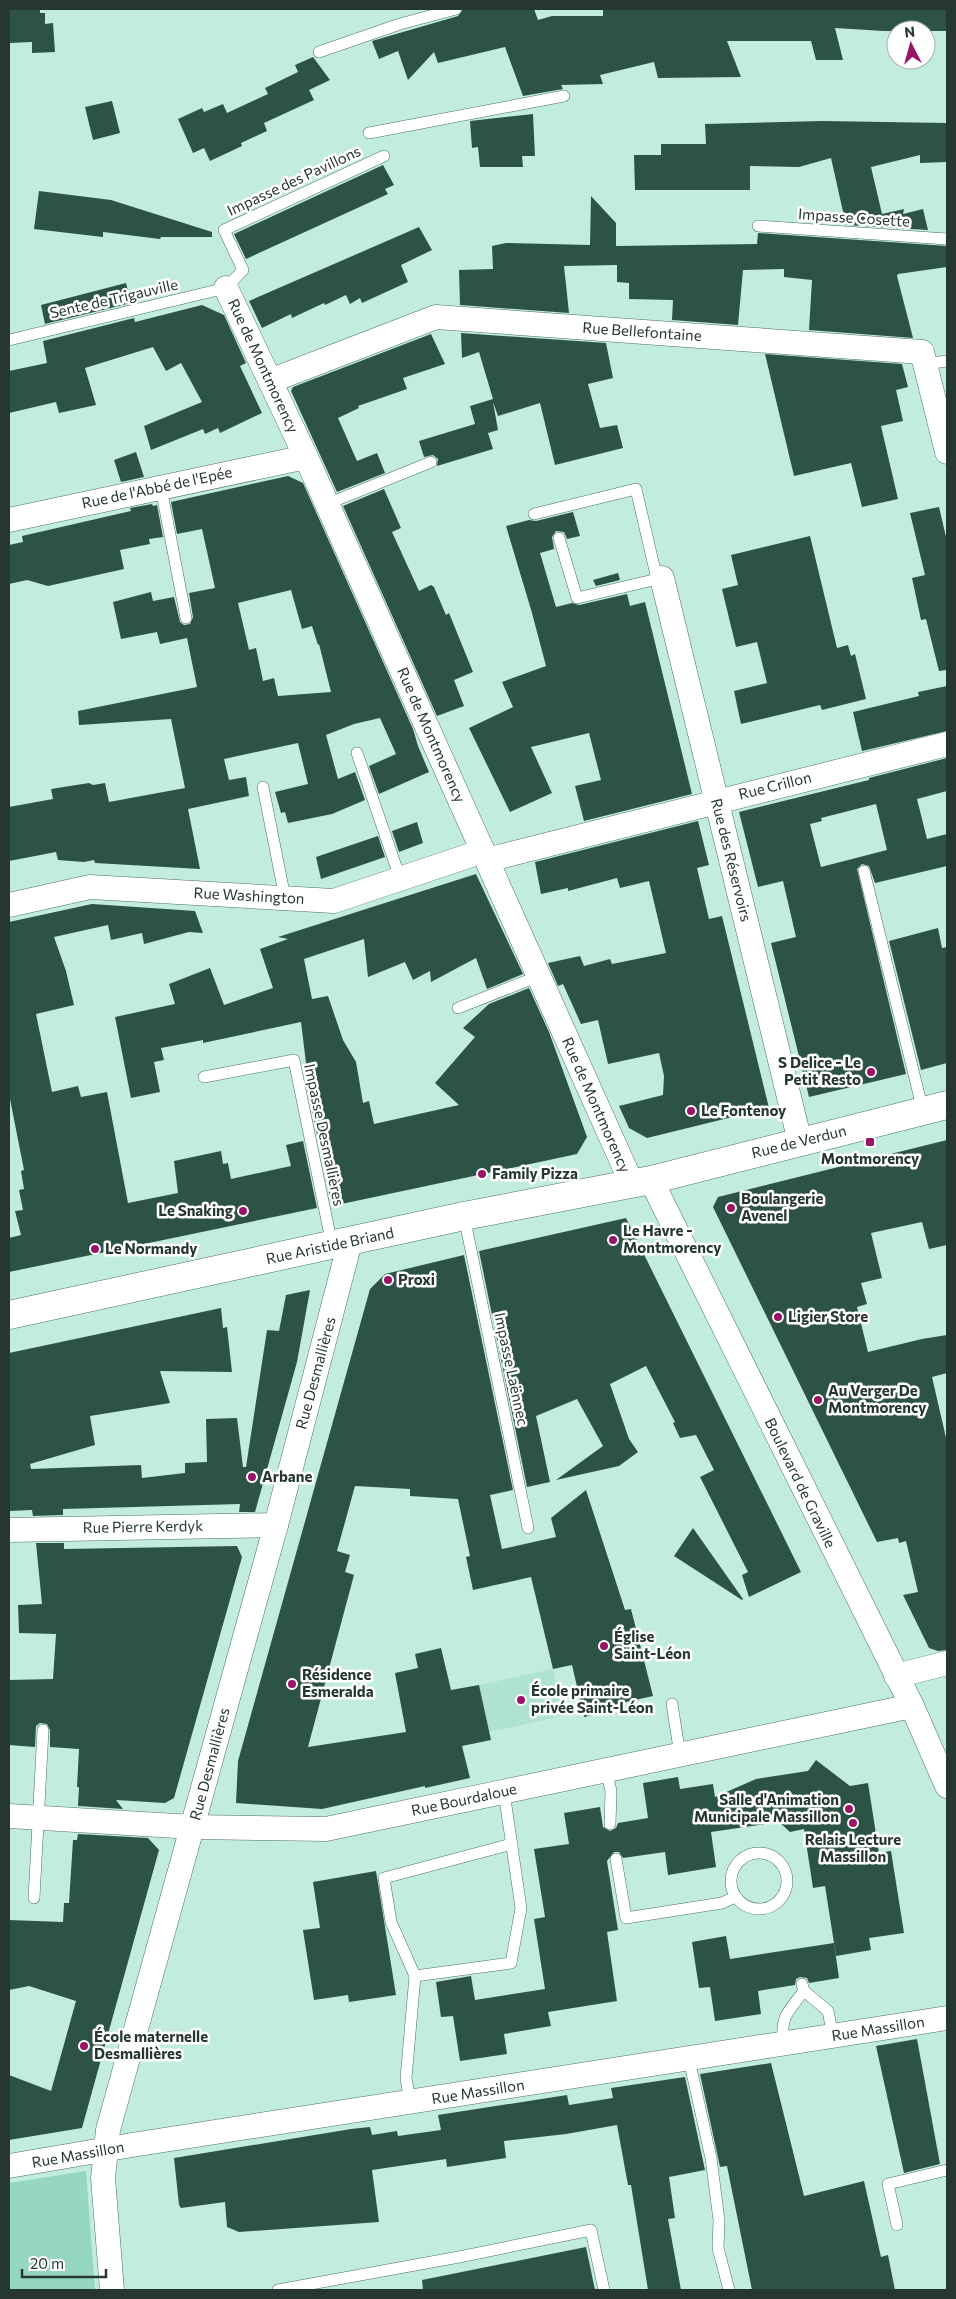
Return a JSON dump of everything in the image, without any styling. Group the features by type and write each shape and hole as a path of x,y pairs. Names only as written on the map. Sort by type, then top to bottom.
{"main road":[{"name":"Rue de Verdun","path":"642,1182 935,1108"},
{"name":"Rue Aristide Briand","path":"9,1315 464,1216 642,1182"}],"street":[{"name":"Rue de Montmorency","path":"226,288 306,457 538,976 642,1182"},
{"name":"Rue Bellefontaine","path":"270,381 436,317 922,352 936,362 947,452"},
{"name":"Rue de l'Abbé de l'Epée","path":"9,520 306,457"},
{"name":"Rue des Réservoirs","path":"659,578 800,1142"},
{"name":"Rue Crillon","path":"485,856 947,744"},
{"name":"Rue Washington","path":"9,905 90,887 334,901 400,878 485,856"},
{"name":"Boulevard de Graville","path":"642,1182 912,1706 947,1786"},
{"name":"Rue Desmallières","path":"112,2290 103,2178 108,2130 276,1525 341,1243"},
{"name":"Rue Pierre Kerdyk","path":"9,1530 276,1525"},
{"path":"896,1676 947,1663"},
{"name":"Rue Bourdaloue","path":"9,1816 193,1827 326,1829 912,1706"},
{"name":"Rue Massillon","path":"9,2166 833,2036 946,2022"}],"lane":[{"path":"319,52 400,24 456,9"},
{"path":"369,134 564,96"},
{"name":"Impasse des Pavillons","path":"226,288 243,270 224,230 384,156"},
{"name":"Impasse Cosette","path":"758,226 947,239"},
{"name":"Sente de Trigauville","path":"9,340 226,288"},
{"path":"327,504 431,462"},
{"path":"161,488 186,618"},
{"path":"534,514 636,489 659,578 577,598 559,538"},
{"path":"356,753 400,878"},
{"path":"263,787 285,898"},
{"path":"864,871 935,1108"},
{"path":"458,1008 538,976"},
{"name":"Impasse Desmallières","path":"204,1077 294,1060 341,1243"},
{"name":"Impasse Laënnec","path":"464,1216 528,1528"},
{"path":"672,1704 680,1755"},
{"path":"34,1898 43,1730"},
{"path":"606,1770 611,1791 610,1824"},
{"path":"415,1976 511,1963 521,1908 504,1792"},
{"path":"410,2102 406,2078 415,1976 392,1922 384,1878 512,1844"},
{"path":"754,1853 764,1853 773,1856 780,1862 787,1880 785,1892 778,1902 763,1910 744,1906 736,1897 731,1887 731,1875 735,1865 743,1857 754,1853"},
{"path":"616,1859 626,1918 722,1904 736,1897"},
{"path":"784,2044 781,2028 783,2021 803,1987 828,2011 833,2036"},
{"path":"689,2059 711,2158 719,2220 718,2248 729,2290"},
{"path":"897,2226 888,2184 947,2170"},
{"path":"278,2290 459,2258 591,2230 604,2290"}],"shaded area":[{"name":"École primaire privée Saint-Léon","path":"553,1669 563,1716 489,1732 479,1685"},
{"path":"86,2171 95,2290 9,2290 9,2183"}],"building":[{"path":"9,9 40,9 40,13 45,13 45,24 53,23 55,52 32,53 32,42 9,43"},
{"path":"463,9 534,9 538,20 552,16 603,16 603,9 947,9 947,31 936,31 936,20 886,20 886,31 835,28 843,60 816,60 811,41 727,41 741,77 658,78 654,62 600,75 603,84 561,85 563,89 523,96 505,47 438,63 434,52 408,80 398,51 379,59 372,41 458,16"},
{"path":"313,57 330,80 309,90 314,100 264,123 267,131 241,143 242,146 210,161 204,148 193,153 178,119 202,108 204,112 223,104 227,113 268,94 265,88 298,72 295,65"},
{"path":"112,101 120,133 93,140 85,107"},
{"path":"533,114 535,156 522,156 523,167 480,167 478,147 472,148 470,121"},
{"path":"822,121 947,123 947,162 920,163 920,155 871,167 882,214 904,209 903,214 923,209 928,230 846,225 831,158 799,167 750,166 750,190 635,190 634,155 661,155 661,144 706,144 705,124"},
{"path":"383,165 394,185 385,189 388,194 246,259 234,234"},
{"path":"39,191 111,200 212,232 212,237 161,237 160,239 103,232 103,237 34,229"},
{"path":"591,196 616,223 616,246 757,244 758,233 947,246 947,267 898,274 897,276 913,338 809,330 812,280 784,277 784,269 743,270 738,325 672,320 673,300 629,299 629,283 617,282 617,265 564,266 569,313 460,305 459,270 493,269 492,246 506,243 590,245"},
{"path":"419,227 432,250 401,265 408,282 362,303 360,298 350,304 346,295 292,318 291,314 262,328 249,301"},
{"path":"126,283 131,303 45,324 41,305"},
{"path":"202,305 224,315 246,363 240,366 262,413 220,433 218,428 205,434 203,429 151,450 144,426 202,402 181,363 166,371 153,347 85,368 96,405 59,413 56,402 9,413 9,371 47,363 43,341 134,318 135,322"},
{"path":"461,333 606,343 613,378 588,384 600,428 617,425 623,448 555,465 540,403 498,416 493,402 498,430 488,433 493,449 437,466 438,459 433,455 424,457 419,441 475,424 470,406 493,399 479,352 462,358"},
{"path":"431,334 445,364 403,378 407,389 358,406 359,408 338,418 357,461 377,453 385,473 337,492 291,391 293,387"},
{"path":"765,354 902,364 908,387 896,390 903,421 881,426 898,499 862,507 851,463 794,476"},
{"path":"136,452 144,477 121,482 114,460"},
{"path":"288,476 303,483 413,729 429,772 379,794 369,766 396,754 380,718 354,724 326,735 338,779 355,772 365,800 332,814 288,823 285,812 281,813 275,792 308,784 298,743 224,759 229,780 246,777 249,796 188,809 200,869 95,863 94,860 84,862 58,860 56,852 9,861 9,807 53,799 51,789 89,783 93,785 105,783 109,802 185,788 171,719 79,725 78,711 197,687 187,638 160,644 157,632 121,639 113,602 151,592 153,601 174,597 180,622 184,625 190,624 193,617 189,593 215,588 202,529 177,534 171,502","holes":["291,590 302,629 312,626 319,644 331,692 278,696 274,678 263,681 256,648 249,650 238,603"]},
{"path":"384,489 401,528 392,532 419,591 431,585 434,587 446,615 449,613 473,672 454,680 464,706 437,716 343,506"},
{"path":"152,504 153,506 157,505 163,537 149,539 150,544 120,550 124,569 48,586 27,580 9,584 9,545 23,542 22,536 131,511 130,508"},
{"path":"939,507 947,541 947,670 939,671 926,619 921,620 912,578 925,575 910,513"},
{"path":"573,512 580,536 567,539 564,532 556,531 552,537 554,549 540,553 556,607 572,603 579,605 627,594 630,606 645,602 692,794 584,821 575,786 601,780 589,733 531,747 552,793 510,812 469,728 513,707 502,682 546,666 506,526"},
{"path":"810,536 837,648 848,645 851,656 855,654 866,699 822,710 820,705 741,724 734,691 767,683 757,642 736,647 722,589 738,585 731,555"},
{"path":"618,573 620,580 596,586 593,580"},
{"path":"947,686 947,731 862,751 853,712 919,696 918,692"},
{"path":"947,758 947,791 917,799 927,839 947,834 947,866 875,883 869,866 862,864 857,869 906,1074 809,1097 771,943 796,937 783,881 758,887 739,812 869,780 869,778","holes":["876,804 887,850 821,867 810,824 822,821 821,818"]},
{"path":"698,821 709,865 697,868 709,919 722,916 769,1108 647,1138 629,1128 619,1106 663,1095 664,1076 659,1053 608,1064 598,1020 581,1024 563,984 558,986 548,963 580,956 584,966 610,959 612,964 666,953 649,881 620,888 617,878 568,891 568,888 541,894 535,862"},
{"path":"417,822 423,843 399,852 392,831"},
{"path":"378,836 385,857 321,879 316,857"},
{"path":"476,874 523,974 487,989 476,958 431,982 430,971 413,980 405,962 368,977 364,939 304,959 312,999 328,996 343,1040 356,1062 363,1103 369,1101 374,1124 459,1105 435,1083 475,1037 463,1028 489,1004 529,988 549,1032 587,1137 577,1154 332,1206 303,1068 306,1063 301,1022 203,1043 203,1040 161,1048 164,1060 154,1062 160,1092 131,1098 115,1017 175,1004 169,984 210,968 224,1005 273,988 260,949 288,939 278,937"},
{"path":"92,904 195,911 203,933 189,932 144,944 142,933 111,940 108,925 54,937 66,971 74,1005 36,1014 52,1092 78,1086 81,1097 107,1092 128,1203 178,1193 174,1161 221,1151 223,1164 228,1163 231,1179 291,1166 286,1145 303,1141 317,1208 9,1272 9,1238 21,1235 15,1211 23,1210 19,1190 24,1189 21,1171 24,1170 9,1094 9,922"},
{"path":"938,928 942,948 947,947 947,1063 921,1070 889,941"},
{"path":"947,1140 947,1245 929,1249 922,1222 871,1233 882,1278 861,1283 867,1304 857,1307 868,1352 947,1335 947,1373 932,1377 947,1442 947,1650 938,1651 929,1648 903,1595 918,1592 906,1541 899,1543 898,1538 877,1542 713,1207 718,1197"},
{"path":"626,1218 801,1572 749,1597 742,1575 748,1572 700,1477 714,1470 696,1435 680,1438 673,1423 675,1422 646,1366 610,1384 629,1439 638,1452 619,1466 556,1480 603,1446 577,1399 536,1416 550,1482 527,1487 479,1251"},
{"path":"464,1255 513,1490 490,1495 502,1549 556,1537 551,1518 586,1490 625,1610 631,1609 653,1696 617,1704 619,1709 584,1717 572,1665 553,1669 531,1577 473,1590 466,1557 470,1556 458,1499 410,1496 410,1489 355,1486 337,1551 350,1555 345,1572 354,1575 308,1747 406,1732 395,1673 418,1668 415,1654 441,1648 451,1690 479,1685 491,1740 462,1746 470,1778 322,1809 236,1803 238,1761 370,1289 385,1274"},
{"path":"310,1290 297,1362 255,1512 239,1512 240,1504 63,1509 63,1515 33,1516 32,1510 9,1511 9,1353 221,1308 223,1328 227,1327 232,1372 160,1371 170,1403 90,1416 95,1445 30,1464 31,1469 141,1465 142,1478 185,1473 185,1463 207,1462 206,1419 237,1418 243,1467 246,1467 267,1330 279,1331 286,1295"},
{"path":"693,1528 743,1599 742,1600 674,1556"},
{"path":"36,1543 64,1543 64,1549 237,1546 242,1557 174,1798 165,1803 116,1800 123,1809 78,1806 79,1749 50,1747 50,1730 47,1724 40,1723 36,1726 35,1747 9,1745 9,1680 53,1679 56,1634 19,1633 18,1605 42,1604"},
{"path":"816,1760 850,1786 868,1783 879,1853 891,1851 904,1933 869,1938 871,1950 836,1956 825,1886 813,1888 804,1829 790,1832 779,1822 711,1832 716,1867 668,1875 665,1852 623,1858 619,1852 614,1852 607,1861 618,1930 607,1932 617,2001 548,2012 551,2026 504,2034 507,2054 460,2061 453,2016 441,2017 436,1982 471,1976 475,2000 545,1989 534,1919 545,1917 534,1849 569,1844 564,1813 600,1807 603,1827 610,1831 616,1828 618,1823 648,1818 643,1783 678,1777 680,1789 713,1784 715,1797 756,1779 808,1771"},
{"path":"78,1834 148,1838 159,1850 82,2128 9,2140 9,2075 51,2091 76,2001 29,1986 9,1990 9,1920 63,1922 64,1903 69,1903 73,1840 77,1840"},
{"path":"376,1871 396,1995 349,2002 348,1995 314,2000 303,1930 320,1928 313,1882"},
{"path":"726,1936 730,1959 834,1943 839,1978 809,1983 807,1978 800,1977 796,1979 795,1985 758,1991 761,2014 715,2021 710,1987 699,1988 692,1942"},
{"path":"917,2039 940,2164 904,2173 876,2046"},
{"path":"771,2063 804,2196 864,2181 881,2257 888,2255 895,2290 752,2290 727,2166 720,2167 700,2074"},
{"path":"685,2077 705,2170 669,2177 675,2218 668,2219 681,2290 648,2290 631,2185 628,2185 617,2125 566,2134 504,2141 506,2158 447,2167 446,2159 372,2170 379,2222 239,2232 227,2227 225,2202 181,2208 179,2205 174,2158 370,2127 372,2135 397,2131 398,2136 441,2130 438,2115 567,2095 569,2105 613,2098 611,2088"},
{"path":"586,2247 595,2290 423,2290 422,2280"}],"place":[{"name":"S Delice - Le Petit Resto","path":"871,1072"},
{"name":"Le Fontenoy","path":"691,1111"},
{"name":"Montmorency","path":"870,1142"},
{"name":"Family Pizza","path":"482,1174"},
{"name":"Boulangerie Avenel","path":"731,1208"},
{"name":"Le Snaking","path":"243,1211"},
{"name":"Le Havre - Montmorency","path":"613,1240"},
{"name":"Le Normandy","path":"95,1249"},
{"name":"Proxi","path":"388,1280"},
{"name":"Ligier Store","path":"778,1317"},
{"name":"Au Verger De Montmorency","path":"818,1400"},
{"name":"Arbane","path":"252,1477"},
{"name":"Église Saint-Léon","path":"604,1646"},
{"name":"Résidence Esmeralda","path":"292,1684"},
{"name":"École primaire privée Saint-Léon","path":"521,1700"},
{"name":"Salle d'Animation Municipale Massillon","path":"849,1809"},
{"name":"Relais Lecture Massillon","path":"853,1823"},
{"name":"École maternelle Desmallières","path":"84,2046"}]}
